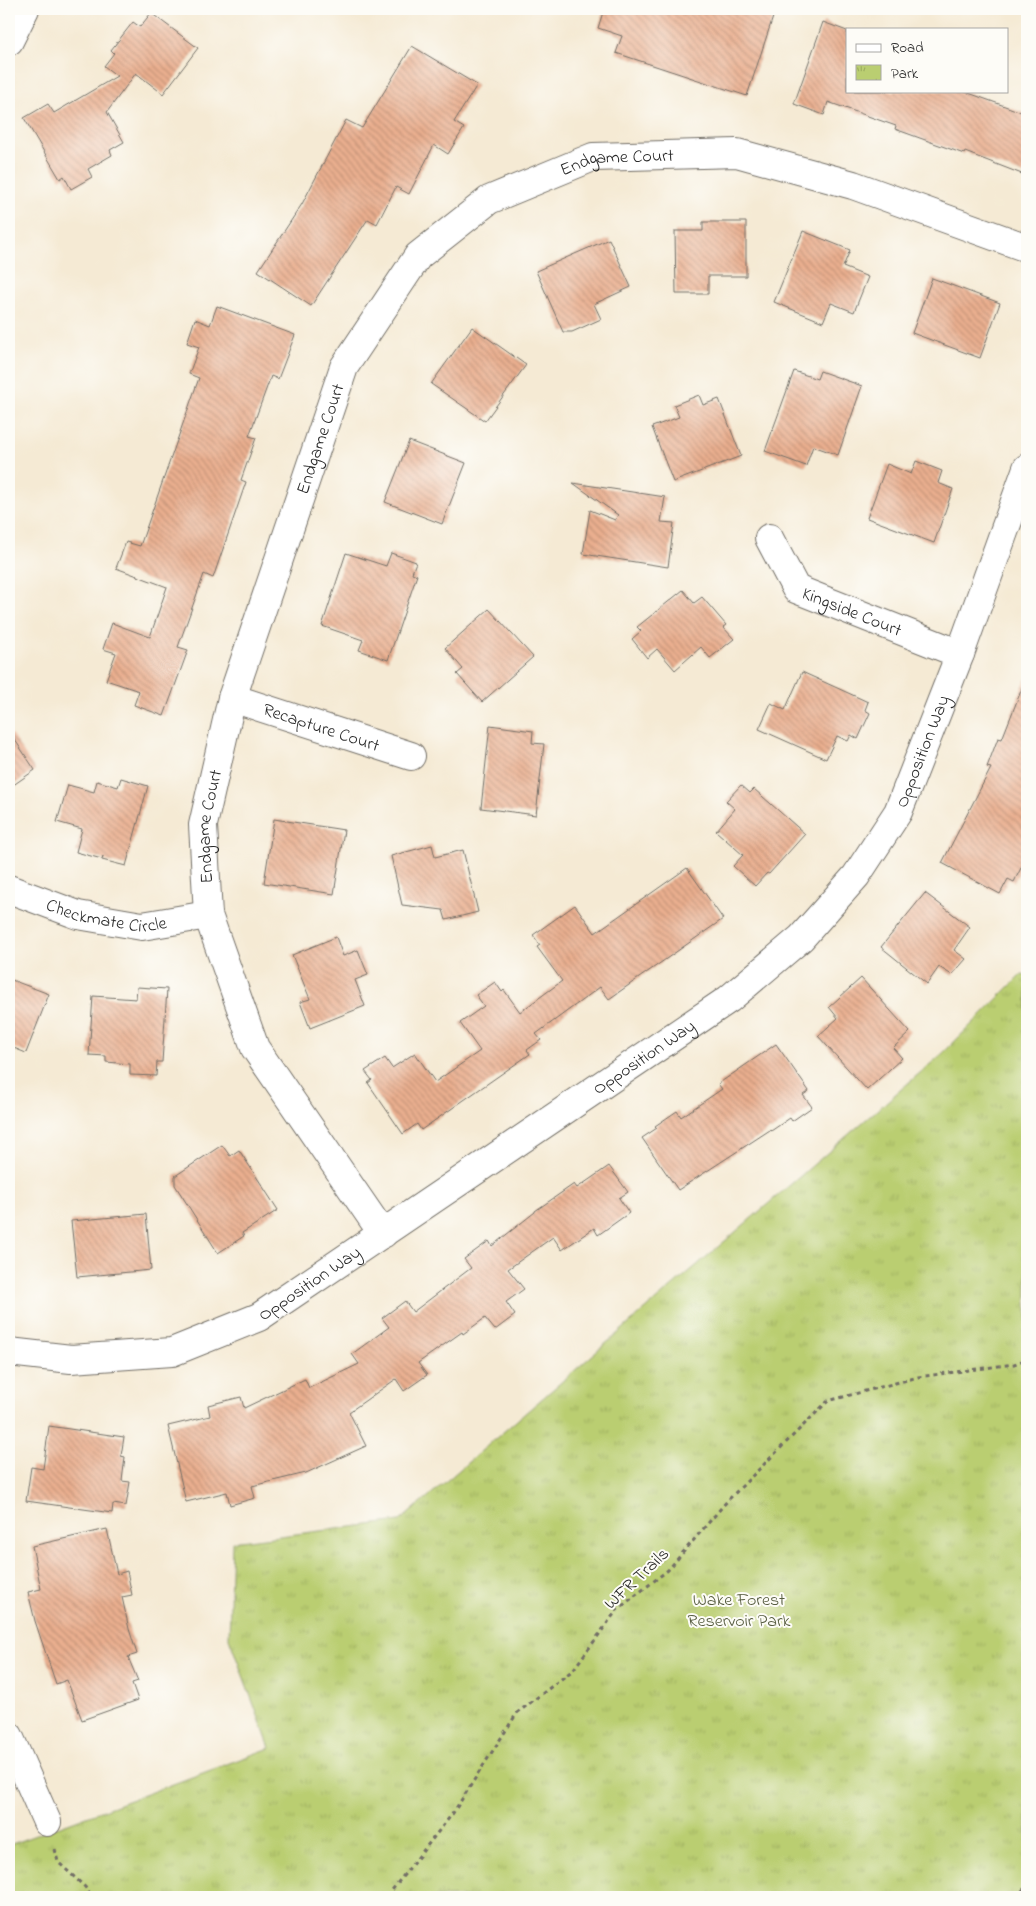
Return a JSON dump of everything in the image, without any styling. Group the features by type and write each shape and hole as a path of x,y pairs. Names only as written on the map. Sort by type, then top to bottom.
{"street":[{"path":"9,41 25,9"},
{"name":"Endgame Court","path":"383,1234 255,1048 208,915 203,825 232,698 344,367 418,256 489,200 593,157 737,153 853,185 1027,248"},
{"name":"Opposition Way","path":"9,1352 71,1359 172,1352 259,1317 728,999 801,938 856,876 898,812 960,654 1027,468"},
{"name":"Kingside Court","path":"769,538 796,589 960,654"},
{"name":"Recapture Court","path":"232,698 411,756"},
{"name":"Checkmate Circle","path":"9,889 78,915 142,926 208,915"},
{"path":"9,1736 47,1822"}],"path":[{"name":"WFR Trails","path":"389,1897 392,1890 453,1813 517,1713 573,1670 617,1610 668,1570 728,1500 828,1401 918,1377 1014,1364 1027,1359"},
{"path":"47,1822 58,1862 85,1887 92,1897"},
{"path":"1016,1897 1027,1886"}],"green space":[{"name":"Wake Forest Reservoir Park","path":"1022,974 1027,975 1027,1897 9,1897 9,1845 270,1748 229,1638 232,1542 400,1521 942,1054"}],"building":[{"path":"604,9 760,9 774,14 747,96 616,53 622,36 598,28"},
{"path":"151,13 198,48 163,94 136,73 107,112 124,142 110,150 112,155 88,169 92,177 71,189 64,176 60,179 24,118 48,104 54,113 117,76 104,66 114,53 111,50 133,22 140,27"},
{"path":"823,22 846,31 846,92 966,92 1027,114 1027,176 965,152 964,154 895,129 896,126 828,102 824,115 794,104"},
{"path":"412,46 477,85 454,122 464,128 448,154 434,145 409,194 396,187 377,224 368,219 311,306 258,271 302,204 346,120 362,128"},
{"path":"703,222 746,222 746,276 708,276 708,294 676,294 675,231 703,231"},
{"path":"803,231 850,250 843,267 868,277 854,312 831,303 823,322 774,302"},
{"path":"609,239 631,287 594,304 601,319 572,332 563,332 536,271"},
{"path":"932,278 1000,303 980,358 912,333"},
{"path":"217,306 295,335 278,379 271,376 249,436 256,438 241,480 246,482 213,578 204,574 178,647 188,650 164,716 134,705 139,691 106,680 116,653 103,649 112,623 150,637 167,587 116,568 126,542 140,546 199,378 189,374 199,347 187,343 195,319 210,325"},
{"path":"472,327 526,365 485,421 431,384"},
{"path":"794,371 817,379 820,371 862,386 838,455 813,446 806,466 765,451"},
{"path":"699,395 703,405 719,399 741,456 673,482 652,427 679,417 674,405"},
{"path":"409,441 466,463 442,524 385,502"},
{"path":"916,461 942,471 938,483 953,489 934,543 867,518 887,464 911,474"},
{"path":"573,483 665,497 661,522 674,523 668,567 583,554 590,510 615,520 618,515"},
{"path":"346,553 386,566 391,553 416,562 412,573 417,575 388,660 359,650 363,640 322,626"},
{"path":"683,590 694,603 702,597 726,625 723,627 734,639 710,658 701,647 675,670 657,649 647,658 632,639 641,631 637,627"},
{"path":"489,609 533,657 482,702 457,674 463,669 445,648"},
{"path":"802,672 868,702 865,710 870,713 858,739 851,735 848,741 837,736 826,759 759,729 771,703 785,710"},
{"path":"1026,678 1027,856 1014,882 1008,879 1000,894 942,863 991,768 987,767 998,738 1002,739"},
{"path":"490,725 533,731 532,743 544,744 536,815 481,808"},
{"path":"9,731 35,770 9,788"},
{"path":"121,778 148,786 126,866 102,860 103,856 102,859 76,852 82,829 57,822 68,785 94,792 97,781 118,787"},
{"path":"741,785 750,793 754,789 805,834 769,874 767,873 755,886 733,866 743,855 716,831 735,809 726,801"},
{"path":"274,819 344,830 334,894 264,883"},
{"path":"432,845 435,857 463,850 478,912 446,920 443,910 402,905 391,856"},
{"path":"687,868 723,919 609,999 600,987 536,1034 541,1040 527,1050 530,1054 421,1130 417,1124 403,1134 368,1083 372,1080 365,1071 385,1058 392,1068 415,1053 435,1082 480,1051 460,1023 484,1006 476,995 495,982 502,992 504,990 520,1012 562,981 537,947 540,945 533,935 575,905 595,933"},
{"path":"925,893 970,927 954,950 966,959 952,975 939,967 927,984 881,947"},
{"path":"336,937 343,956 358,950 368,975 355,980 365,1006 310,1028 300,1002 310,999 292,955"},
{"path":"861,978 910,1032 893,1048 902,1058 867,1090 818,1036 838,1018 829,1007"},
{"path":"9,979 49,994 26,1053 9,1046"},
{"path":"137,987 167,989 162,1062 157,1062 156,1076 130,1075 130,1064 106,1062 106,1056 89,1055 93,996 136,999"},
{"path":"776,1044 809,1091 803,1095 812,1107 792,1121 790,1118 770,1130 678,1190 642,1138 657,1128 655,1126 677,1111 681,1117 722,1089 718,1084"},
{"path":"222,1145 230,1156 239,1150 278,1210 242,1233 244,1236 218,1253 175,1185 175,1176"},
{"path":"609,1166 628,1192 619,1198 629,1213 598,1235 594,1228 562,1250 553,1237 508,1269 524,1289 506,1302 515,1315 495,1330 485,1318 418,1363 427,1375 404,1391 396,1379 349,1412 366,1446 306,1473 252,1486 255,1498 230,1505 227,1492 186,1502 168,1426 210,1416 208,1405 241,1397 244,1408 305,1379 309,1388 359,1364 352,1354 389,1327 382,1318 405,1301 413,1312 471,1268 464,1259 489,1241 492,1246 535,1211 574,1184 577,1188"},
{"path":"146,1214 151,1270 77,1277 71,1221"},
{"path":"49,1426 124,1437 121,1456 125,1457 122,1481 130,1482 126,1506 113,1504 112,1513 26,1501 31,1467 43,1469"},
{"path":"107,1529 117,1574 127,1571 132,1595 122,1597 137,1654 128,1657 138,1681 132,1683 138,1700 82,1720 67,1680 56,1684 35,1621 28,1592 41,1589 32,1546"}]}
